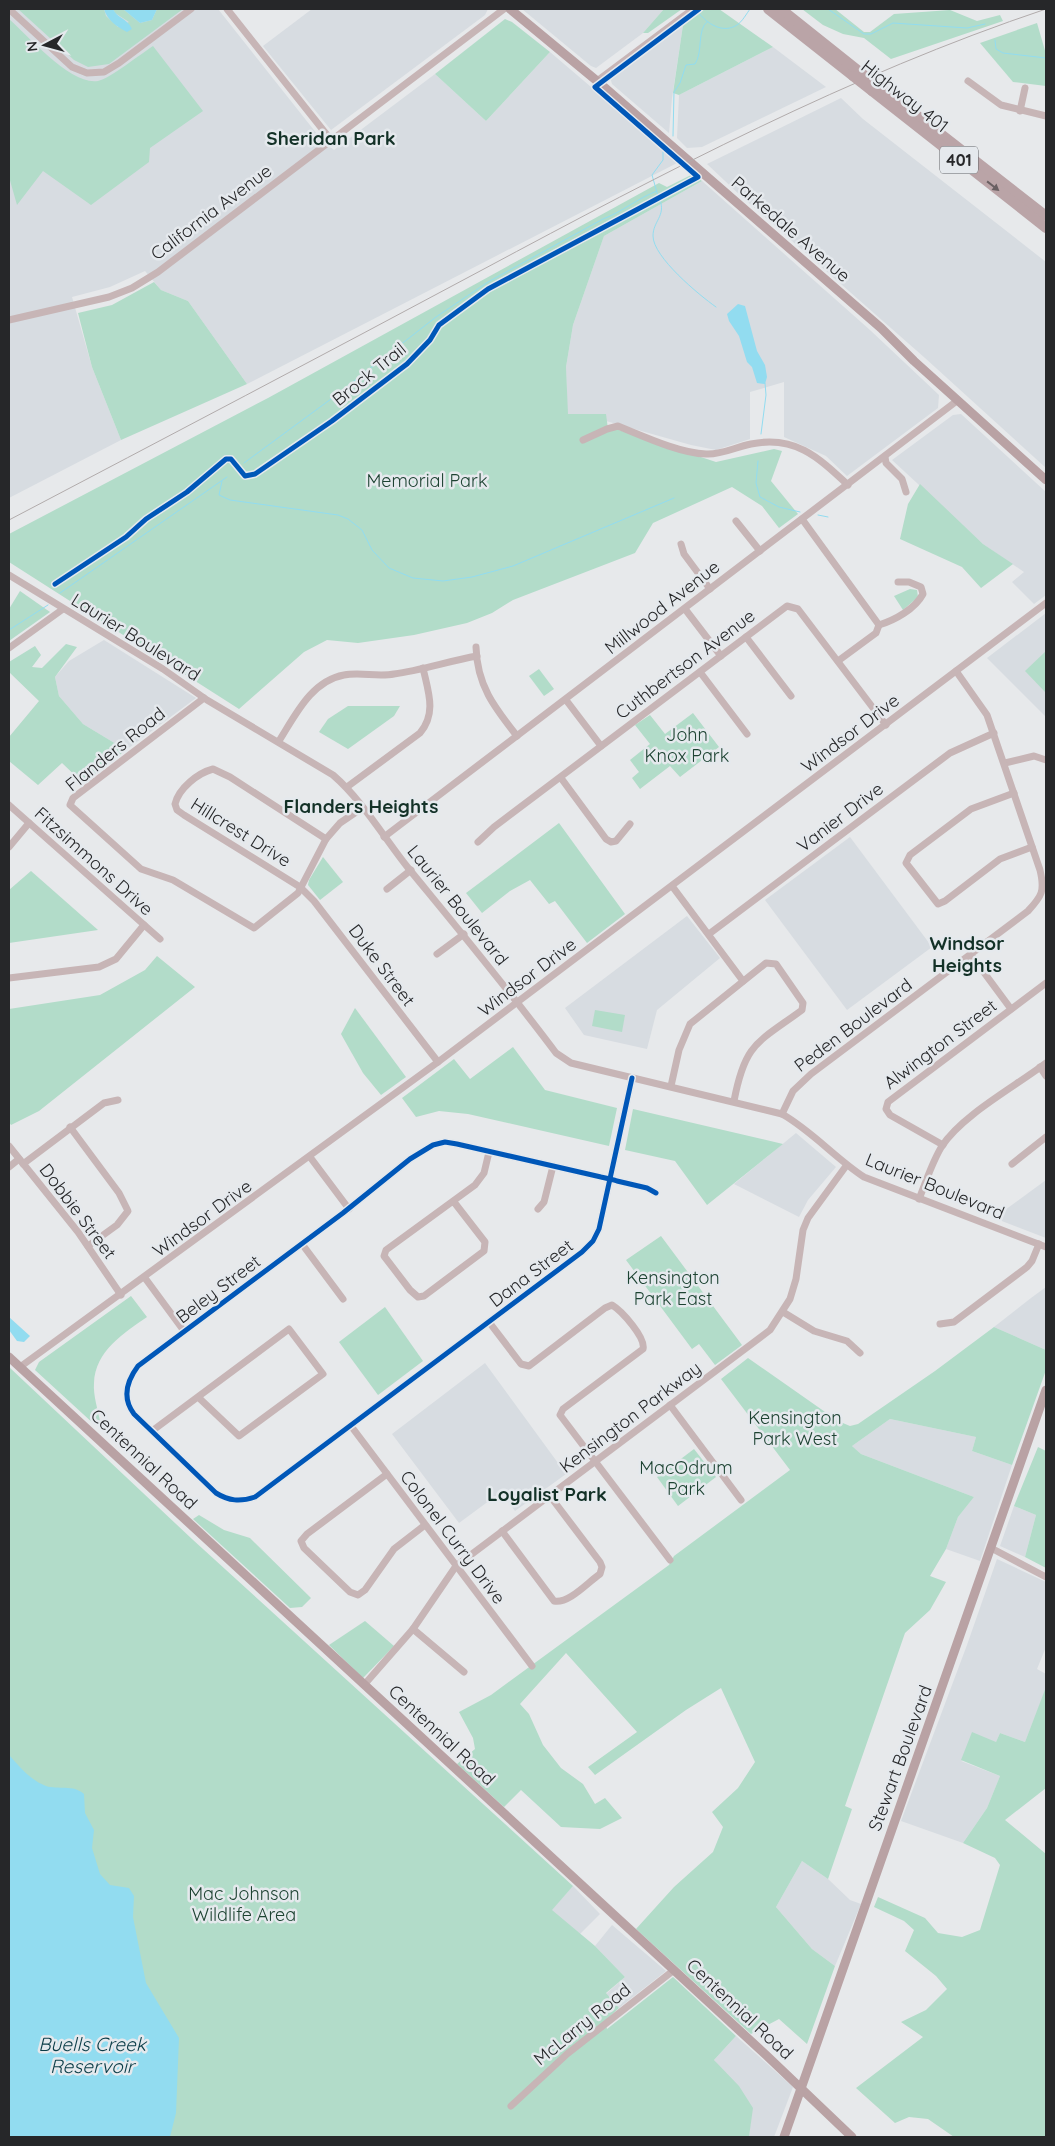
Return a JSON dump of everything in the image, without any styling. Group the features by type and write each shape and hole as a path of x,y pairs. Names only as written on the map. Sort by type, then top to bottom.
{"highway":[{"name":"Highway 401","path":"768,9 1046,216"},
{"name":"Highway 401","path":"781,9 856,74"},
{"name":"Highway 401","path":"877,90 1046,228"}],"main road":[{"name":"Parkedale Avenue","path":"510,9 597,81 876,324 1046,480"},
{"name":"Centennial Road","path":"9,1357 674,1970 852,2137"},
{"name":"Stewart Boulevard","path":"784,2137 1046,1390"}],"street":[{"path":"9,10 72,67 87,73 104,72 119,63 191,9"},
{"path":"226,9 331,140"},
{"name":"California Avenue","path":"9,320 109,297 132,288 158,272 504,9"},
{"path":"597,81 693,9"},
{"path":"968,80 1000,105 1020,112 1046,116"},
{"path":"1020,112 1024,88"},
{"name":"Millwood Avenue","path":"384,837 958,400"},
{"path":"584,440 607,428 618,426 698,454 721,453 764,442 789,444 817,456 848,485"},
{"path":"885,457 886,463 902,480 906,492"},
{"path":"802,519 879,624"},
{"path":"736,521 760,551"},
{"path":"681,544 684,554 710,589"},
{"name":"Laurier Boulevard","path":"9,575 162,669 204,698 333,775 347,787 384,837 464,934 556,1053 571,1063 782,1114 800,1124 846,1166 864,1177 1043,1245"},
{"path":"879,624 894,619 920,600 923,594 921,587 910,582 898,582"},
{"name":"Windsor Drive","path":"20,1367 145,1278 438,1062 1046,603"},
{"name":"Cuthbertson Avenue","path":"478,842 601,746 787,606 798,609 886,725"},
{"path":"9,648 63,609"},
{"path":"685,609 721,656"},
{"path":"838,661 876,633 879,624"},
{"path":"746,637 791,696"},
{"path":"476,647 476,656 487,696 517,736"},
{"path":"279,742 301,705 325,683 344,675 392,674 476,656"},
{"path":"347,787 420,733 426,726 430,717 431,705 423,668"},
{"name":"Peden Boulevard","path":"782,1114 793,1091 811,1074 1028,911 1041,898 1043,882 994,733 980,702 956,671"},
{"path":"700,672 747,734"},
{"name":"Flanders Road","path":"204,698 72,798 70,806 141,869 173,880 254,928 298,893 326,839 340,823 362,808"},
{"path":"566,700 601,746"},
{"name":"Vanier Drive","path":"709,934 950,753 994,733"},
{"path":"1005,763 1034,756 1046,760"},
{"name":"Hillcrest Drive","path":"300,887 176,810 177,796 205,771 213,769 238,782 326,839"},
{"path":"561,778 606,839 611,842 616,841 630,824"},
{"path":"1014,793 971,809 910,854 906,862 938,904 946,901 1000,859 1032,847"},
{"name":"Fitzsimmons Drive","path":"9,805 160,939"},
{"path":"9,847 29,823"},
{"path":"387,889 411,870"},
{"path":"672,886 743,981"},
{"name":"Duke Street","path":"300,887 314,901 438,1062"},
{"path":"9,978 99,967 116,958 144,925"},
{"path":"437,954 464,934"},
{"path":"970,955 1011,1009"},
{"path":"671,1086 679,1050 690,1024 766,963 772,962 776,964 803,1003 802,1010 751,1048 743,1063 734,1101"},
{"name":"Alwington Street","path":"943,1144 890,1115 886,1109 888,1102 1046,983"},
{"path":"919,1199 943,1144 969,1119 1043,1065 1046,1076"},
{"name":"Dana Street","path":"351,1426 593,1241 599,1228 632,1078"},
{"path":"9,1167 21,1162 104,1103 118,1100"},
{"path":"70,1127 120,1193 128,1211 116,1226 88,1246"},
{"path":"1012,1164 1046,1137"},
{"name":"Beley Street","path":"351,1426 255,1497 235,1501 227,1500 216,1493 152,1432 128,1406 126,1396 127,1385 138,1366 349,1209 410,1159 433,1145 445,1142 457,1144 647,1188 656,1194"},
{"name":"Dobbie Street","path":"9,1146 88,1246 121,1295"},
{"path":"454,1202 485,1242 484,1250 424,1296 418,1297 410,1290 384,1256 386,1250 476,1185 484,1173 489,1152"},
{"path":"310,1157 349,1209"},
{"path":"538,1209 544,1202 553,1166"},
{"name":"Kensington Parkway","path":"364,1685 413,1629 456,1566 770,1330 784,1312 790,1299 796,1279 803,1230 808,1218 846,1166"},
{"path":"302,1244 343,1299"},
{"path":"940,1324 954,1322 1027,1268 1043,1245"},
{"path":"145,1278 184,1331"},
{"path":"489,1322 521,1364 529,1366 605,1308 612,1305 625,1315 643,1342 643,1349 563,1409 560,1415 670,1560"},
{"path":"784,1312 814,1331 847,1341 860,1353"},
{"path":"152,1432 198,1397 289,1329 323,1374 239,1436 198,1397"},
{"path":"670,1405 742,1500"},
{"name":"Colonel Curry Drive","path":"351,1426 532,1666"},
{"path":"387,1474 307,1534 301,1541 304,1548 350,1592 358,1595 365,1590 394,1549 425,1526"},
{"path":"502,1531 554,1601 560,1602 566,1599 600,1574 602,1567 550,1496"},
{"path":"991,1548 1046,1577"},
{"path":"413,1629 464,1672"},
{"name":"McLarry Road","path":"512,2106 567,2054 674,1970"}],"shaded area":[{"path":"9,9 218,9 321,139 334,150 435,74 486,121 550,52 679,162 247,384 188,301 161,290 145,271 110,287 72,297 92,367 121,440 9,498"},
{"path":"312,9 488,9 485,15 331,130 263,46"},
{"path":"522,9 664,9 643,33 596,68 591,66"},
{"path":"683,25 672,98 669,133 612,84 610,77"},
{"path":"773,47 826,87 702,147 687,148 677,138 679,95"},
{"path":"841,98 863,119 1046,262 1046,468 707,164"},
{"path":"702,181 870,330 939,395 938,408 847,476 826,456 784,437 784,382 750,392 750,439 716,450 691,445 606,421 605,414 567,415 566,367 573,325 604,236"},
{"path":"961,414 1046,492 1046,595 1034,604 1012,582 1024,572 983,544 892,460 953,415"},
{"path":"1046,613 1046,717 987,658"},
{"path":"104,640 196,698 126,750 83,724 59,696 55,677 69,661"},
{"path":"850,837 932,947 847,1010 765,900"},
{"path":"687,916 720,958 657,1010 647,1049 584,1035 565,1008"},
{"path":"796,1133 836,1167 808,1200 799,1217 734,1184"},
{"path":"1046,1180 1046,1238 994,1218"},
{"path":"1046,1287 1046,1350 994,1327 1031,1298"},
{"path":"485,1363 566,1474 515,1511 501,1492 459,1523 392,1434"},
{"path":"890,1419 976,1437 972,1451 1012,1465 980,1561 946,1549 958,1517 974,1497 861,1454 852,1446"},
{"path":"1014,1506 1036,1515 1025,1557 1000,1546"},
{"path":"997,1559 1046,1582 1046,1647 1037,1669 1046,1674 1046,1689 1025,1742 1000,1733 996,1742 961,1761 1000,1776 987,1808 963,1843 901,1821"},
{"path":"802,1861 828,1879 850,1900 861,1904 835,1966 812,1949 776,1907"},
{"path":"573,1886 600,1914 580,1934 551,1910"},
{"path":"612,1925 666,1971 619,2008 606,1994 625,1977 595,1946"},
{"path":"736,2036 793,2087 774,2137 749,2137 752,2108 714,2060"}],"green space":[{"path":"18,9 104,9 106,16 118,27 129,22 115,13 113,9 123,9 140,23 152,20 157,9 183,9 109,64 88,67 74,60"},
{"path":"664,9 682,9 648,33 643,33"},
{"path":"705,9 719,9 773,47 679,95 673,93 683,25"},
{"path":"802,9 835,9 864,32 870,32 894,14 950,10 977,21 1000,15 1003,21 891,59 864,38 843,34 823,25"},
{"path":"9,19 63,68 87,80 98,81 103,79 153,46 203,111 150,148 149,162 91,205 43,171 17,205 9,177"},
{"path":"505,19 512,22 550,52 486,121 435,74"},
{"path":"1037,23 1046,54 1046,86 1013,82 980,43"},
{"name":"Memorial Park","path":"693,174 702,181 604,236 573,325 566,367 568,414 606,414 608,429 616,429 716,462 774,449 782,451 771,481 798,514 779,528 762,506 732,487 653,523 635,553 513,600 492,613 467,623 414,635 358,643 327,640 304,652 239,709 9,562 9,534 268,398 659,183 667,187"},
{"path":"154,282 161,290 188,301 247,384 121,440 92,367 78,313 112,305"},
{"path":"920,484 983,544 1013,564 981,588 962,567 900,539 908,504"},
{"path":"910,589 917,590 918,597 903,610 894,596"},
{"path":"20,591 50,612 9,641 9,609"},
{"path":"66,644 77,647 55,677 59,696 83,724 126,750 83,783 62,763 38,785 9,761 9,737 39,701 9,672 9,662 35,646 41,655 32,667 42,668"},
{"path":"1046,651 1046,693 1025,671"},
{"path":"539,669 554,689 544,696 529,676"},
{"path":"348,706 400,706 394,716 348,749 319,732 328,719"},
{"name":"John Knox Park","path":"693,713 719,747 680,777 670,766 640,789 632,778 639,772 630,760 650,744 635,725 650,715 665,734"},
{"path":"559,823 625,914 587,943 555,901 549,904 530,880 510,891 482,913 466,893"},
{"path":"323,857 343,882 320,900 308,885"},
{"path":"31,871 98,930 9,943 9,890"},
{"path":"157,956 195,987 39,1111 11,1125 9,1122 9,1009 100,995 145,970"},
{"path":"355,1008 406,1077 381,1095 363,1073 341,1034"},
{"path":"595,1010 625,1015 622,1032 592,1026"},
{"path":"513,1047 545,1090 617,1108 609,1146 468,1114 439,1111 416,1117 402,1098 454,1059 470,1079"},
{"path":"633,1109 783,1144 707,1205 675,1161 625,1150"},
{"name":"Kensington Park East","path":"661,1236 742,1345 715,1365 699,1344 692,1349 626,1260"},
{"path":"131,1296 147,1317 120,1336 99,1361 94,1388 100,1421 95,1425 35,1370 39,1362"},
{"path":"385,1307 423,1361 378,1395 339,1342"},
{"name":"Kensington Park West","path":"994,1327 1046,1350 1046,1370 1012,1465 972,1451 976,1437 890,1419 852,1446 861,1454 974,1497 958,1517 946,1549 930,1576 946,1582 930,1610 905,1633 845,1806 852,1809 828,1879 802,1861 776,1907 812,1949 835,1966 807,2044 779,2019 751,2034 636,1929 674,1887 713,1852 723,1827 712,1812 738,1788 755,1762 721,1688 686,1710 595,1775 588,1767 637,1732 566,1653 520,1704 529,1714 543,1745 561,1768 583,1784 595,1804 605,1798 622,1818 600,1829 561,1827 521,1790 504,1807 457,1764 475,1749 473,1738 459,1712 491,1695 669,1565 674,1556 790,1470 721,1379 748,1358 838,1421 850,1426 858,1424 935,1371"},
{"name":"Mac Johnson Wildlife Area","path":"9,1367 192,1539 573,1886 552,1910 595,1946 625,1977 606,1993 619,2008 605,2021 607,2029 673,1977 736,2036 714,2060 739,2086 753,2108 749,2137 9,2137"},
{"path":"1038,1447 1046,1451 1046,1568 1025,1557 1036,1515 1014,1506"},
{"name":"MacOdrum Park","path":"694,1449 716,1477 678,1506 657,1477"},
{"path":"199,1515 224,1530 250,1538 311,1598 302,1607 290,1608 193,1519"},
{"path":"365,1621 394,1646 363,1678 329,1645"},
{"path":"1046,1687 1046,1788 1005,1820 1046,1854 1046,2137 954,2137 928,2119 909,2117 895,2123 856,2088 923,2037 901,2022 926,2010 947,1989 936,1976 905,1951 914,1930 904,1921 874,1907 878,1897 925,1918 938,1933 962,1937 980,1930 1000,1865 995,1858 963,1843 987,1808 1000,1776 961,1760 972,1732 996,1742 1000,1733 1025,1742"}],"water":[{"path":"104,9 113,9 132,29 127,32 116,25 107,17"},
{"path":"123,9 157,9 152,20 140,23"},
{"path":"738,304 745,306 757,351 765,365 767,377 765,384 757,383 752,367 747,362 739,336 729,321 727,314"},
{"path":"9,1317 30,1336 24,1342 17,1341 9,1330"},
{"name":"Buells Creek Reservoir","path":"9,1755 26,1773 40,1783 51,1787 75,1789 84,1794 85,1813 94,1830 92,1848 100,1874 110,1885 129,1888 134,1896 133,1917 146,1983 179,2038 176,2113 170,2137 9,2137"}],"waterway":[{"path":"698,12 711,24 721,28 732,28 743,20 750,9"},
{"path":"828,9 864,34 871,34 893,23 967,28 985,24"},
{"path":"673,136 674,92 680,83 686,65 695,64 699,54 702,30 707,22"},
{"path":"995,40 996,49 1003,53 1046,58"},
{"path":"658,196 652,175 663,160 663,152"},
{"path":"244,463 331,399 436,317 488,282 657,191"},
{"path":"660,200 661,210 653,236 655,245 668,265 716,307"},
{"path":"761,434 766,395 765,383"},
{"path":"758,461 756,483 760,497 779,507 800,512"},
{"path":"60,593 227,477"},
{"path":"222,481 219,495 230,500 338,515 348,519 362,530 372,550 389,568 413,578 443,581 472,577 513,566 674,498"},
{"path":"818,515 828,517"},
{"path":"9,630 48,605"}],"railway":[{"path":"9,520 689,162 829,95 900,64 1046,9"}],"cycle path":[{"name":"Brock Trail","path":"55,584 126,537 146,519 187,492 226,459 231,459 245,476 255,474 332,421 407,364 430,340 439,325 488,289 698,177 595,87 699,9"},
{"path":"632,1078 599,1229 593,1241 582,1252 255,1497 235,1500 225,1498 216,1493 130,1408 127,1396 128,1384 138,1366 343,1213 410,1159 433,1145 445,1142 457,1144 607,1178 609,1179 611,1179 647,1188 656,1193"}],"district":[{"name":"Sheridan Park","path":"331,138"},
{"name":"Flanders Heights","path":"361,806"},
{"name":"Windsor Heights","path":"967,954"},
{"name":"Loyalist Park","path":"547,1494"}]}
